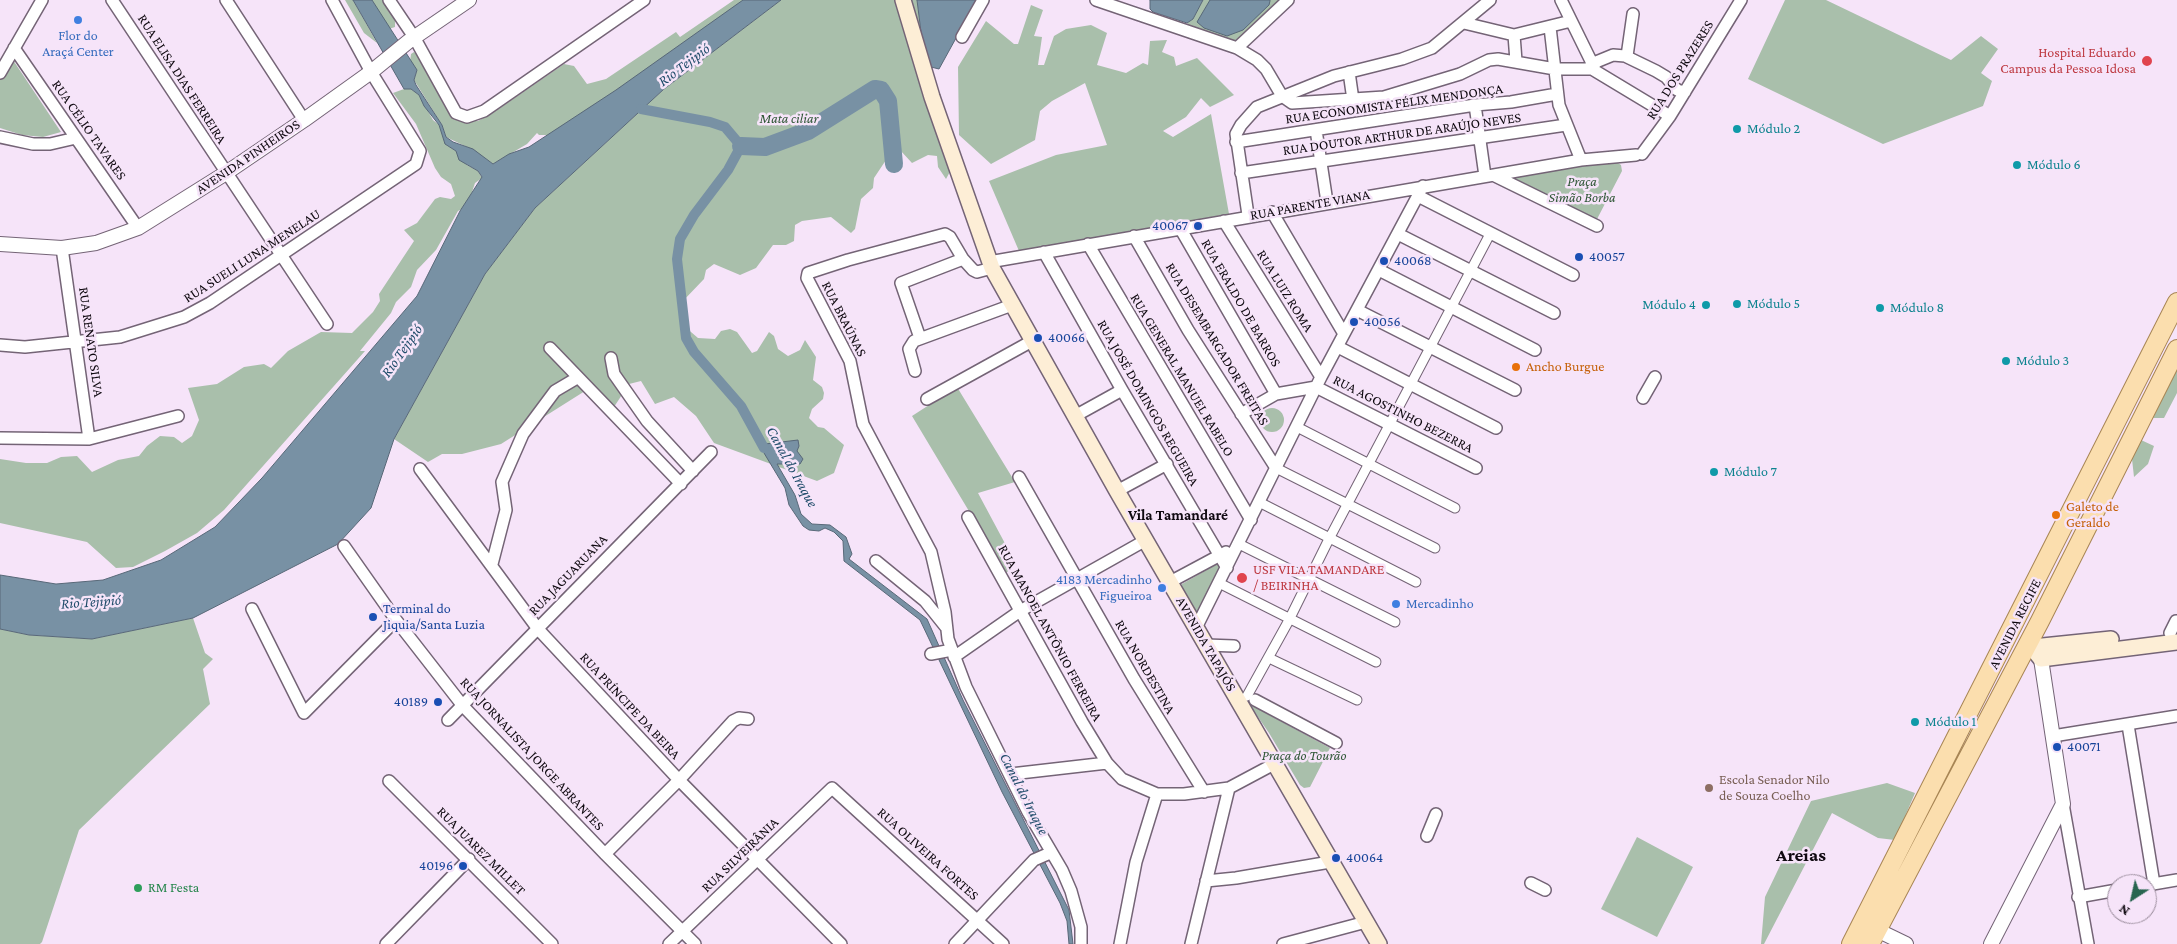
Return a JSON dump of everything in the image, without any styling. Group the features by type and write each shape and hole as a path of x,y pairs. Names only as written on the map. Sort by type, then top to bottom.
{"main road":[{"name":"AVENIDA TAPAJÓS","path":"903,0 932,98 990,265 1206,645 1248,701 1274,764 1379,944"},
{"name":"AVENIDA RECIFE","path":"1855,937 2177,302"},
{"name":"AVENIDA RECIFE","path":"1874,937 2034,650 2040,621 2177,349"},
{"path":"2034,650 2022,635 2023,626 2067,535 2076,502"},
{"path":"2040,621 2046,634 2058,645"},
{"path":"2034,650 2175,632"},
{"path":"2034,650 2058,645 2175,632"}],"street":[{"path":"0,73 42,0"},
{"name":"RUA ELISA DIAS FERREIRA","path":"112,0 327,324"},
{"path":"226,0 304,120"},
{"path":"332,0 371,72"},
{"path":"389,0 456,113 467,117 484,111 644,0"},
{"name":"AVENIDA PINHEIROS","path":"0,244 62,248 96,243 138,228 226,173 304,120 371,72 411,39 469,0"},
{"path":"962,37 983,0"},
{"path":"1096,0 1237,48 1262,64 1282,96 1292,103 1384,97 1460,74 1489,60 1516,61 1555,69 1592,69 1670,116"},
{"path":"1237,48 1288,0"},
{"path":"1248,215 1236,134 1248,116 1257,107 1349,72 1420,53 1441,42 1490,0"},
{"path":"1561,0 1591,61 1592,69"},
{"name":"RUA DOS PRAZERES","path":"1639,155 1670,116 1741,0"},
{"path":"1627,56 1633,14"},
{"path":"1464,23 1514,35 1570,21"},
{"path":"1550,27 1556,94 1566,125 1581,160"},
{"path":"1514,35 1516,61"},
{"name":"RUA CÉLIO TAVARES","path":"14,48 138,228"},
{"path":"1592,69 1596,62 1613,55 1627,56 1661,74 1677,90 1685,92"},
{"name":"RUA SUELI LUNA MENELAU","path":"0,345 25,347 120,337 184,317 282,255 416,164 420,151 371,72"},
{"path":"1349,72 1353,100"},
{"name":"RUA ECONOMISTA FÉLIX MENDONÇA","path":"1236,142 1556,94"},
{"path":"1475,105 1489,175 1597,226"},
{"name":"RUA DOUTOR ARTHUR DE ARAÚJO NEVES","path":"1241,173 1566,125"},
{"path":"1316,130 1327,202"},
{"path":"0,137 33,144 50,144 76,138"},
{"name":"RUA PARENTE VIANA","path":"990,265 1044,252 1224,221 1248,215 1327,202 1420,191 1489,175 1581,160 1639,155"},
{"path":"1196,628 1319,382 1420,191 1490,234 1573,275"},
{"path":"1272,212 1344,334"},
{"name":"RUA LUIZ ROMA","path":"1224,221 1319,382"},
{"name":"RUA ERALDO DE BARROS","path":"1180,228 1276,394"},
{"name":"RUA BRAÚNAS","path":"990,265 976,272 963,259 950,237 945,234 848,260 806,275 850,361 863,424 930,552 944,612 950,653 973,703 1011,774 1043,856 1062,870 1071,891 1081,927 1081,944"},
{"path":"1398,234 1554,313"},
{"path":"1336,743 1248,701 1329,539 1490,234"},
{"name":"RUA DESEMBARGADOR FREITAS","path":"1134,236 1188,330 1276,468"},
{"name":"RUA GENERAL MANUEL RABELO","path":"1088,244 1251,520"},
{"name":"RUA RENATO SILVA","path":"62,248 89,440"},
{"name":"RUA JOSÉ DOMINGOS REGUEIRA","path":"1044,252 1122,390 1227,568"},
{"path":"920,338 900,286 904,281 963,259"},
{"path":"1379,270 1536,350"},
{"path":"915,371 909,349 910,345 920,338 1012,305"},
{"path":"1357,310 1515,390"},
{"path":"927,400 1032,341"},
{"path":"1338,347 1496,428"},
{"path":"550,348 681,484"},
{"path":"611,358 614,374 647,420 693,471"},
{"path":"1644,398 1654,377"},
{"path":"492,564 506,510 502,482 523,434 555,391 577,378"},
{"path":"1241,414 1276,394 1319,382"},
{"name":"RUA AGOSTINHO BEZERRA","path":"1319,382 1389,424 1476,468"},
{"path":"1075,416 1122,390"},
{"path":"0,438 89,440 178,416"},
{"path":"1297,428 1455,508"},
{"name":"RUA JAGUARUANA","path":"448,720 711,452"},
{"path":"1117,491 1166,464"},
{"path":"1276,468 1435,548"},
{"name":"RUA PRÍNCIPE DA BEIRA","path":"420,469 492,564 538,629 679,780 841,944"},
{"name":"RUA NORDESTINA","path":"1019,477 1078,578 1134,680 1204,792"},
{"path":"1259,502 1416,582"},
{"name":"RUA MANOEL ANTÔNIO FERREIRA","path":"968,516 1107,763 1122,779 1157,794"},
{"path":"932,654 950,653 1146,540"},
{"path":"1170,582 1239,544"},
{"path":"1239,544 1395,622"},
{"name":"RUA JORNALISTA JORGE ABRANTES","path":"344,546 396,620 463,706 605,854 695,944"},
{"path":"876,561 925,601 946,628"},
{"path":"1219,583 1376,662"},
{"path":"252,609 304,713 396,620"},
{"path":"1206,645 1234,646"},
{"path":"2034,650 2053,736 2078,897 2088,944"},
{"path":"1269,658 1357,700"},
{"path":"2053,736 2177,716"},
{"path":"605,854 679,780 733,721 739,718 748,719"},
{"path":"2128,725 2150,874"},
{"path":"1011,774 1107,763"},
{"path":"1120,944 1136,862 1157,794 1204,792 1229,788 1274,764"},
{"name":"RUA JUAREZ MILLET","path":"389,781 552,944"},
{"name":"RUA SILVEIRÂNIA","path":"669,944 832,788"},
{"name":"RUA OLIVEIRA FORTES","path":"832,788 1003,944"},
{"path":"1191,944 1229,788"},
{"path":"1991,944 2063,804"},
{"path":"1427,836 1436,814"},
{"path":"955,944 1043,856"},
{"path":"386,944 468,859"},
{"path":"1206,881 1236,878 1330,862"},
{"path":"2157,883 2177,880"},
{"path":"1530,883 1545,890"},
{"path":"2078,897 2107,892"},
{"path":"1283,944 1366,922"},
{"path":"1855,937 1866,926 1874,937 1906,944"}],"green space":[{"path":"345,0 353,0 377,43 364,33"},
{"path":"372,0 383,0 395,20 395,27 389,29"},
{"path":"734,0 750,0 551,135 539,135 537,133 527,144 493,164 469,148 446,137 442,125 414,80 417,70 410,62 411,54 414,52 424,62 468,121 478,121 564,64 574,66 587,84 606,79 676,32 680,37"},
{"name":"Mata ciliar","path":"781,0 917,0 922,40 910,43 908,48 916,62 952,168 946,179 938,167 937,156 928,155 912,163 900,150 892,148 887,150 886,160 874,178 873,188 861,199 855,229 851,233 831,217 802,221 795,225 794,241 786,245 773,245 756,268 740,275 714,264 706,270 704,279 682,302 684,326 698,338 715,339 721,331 730,329 737,332 752,353 757,351 769,332 774,336 778,349 788,356 800,350 805,340 816,357 813,380 822,387 824,393 823,399 812,409 809,418 818,427 824,428 844,445 834,473 817,481 714,443 696,416 674,397 655,404 641,381 629,384 614,407 585,391 501,444 462,454 442,454 428,462 394,439 485,274 535,208 664,89"},
{"path":"1203,0 1283,0 1238,42 1224,41 1192,29 1187,23 1193,19"},
{"path":"1785,0 1826,0 1951,60 1981,36 1998,49 1981,73 1992,81 1983,106 1883,144 1748,79"},
{"path":"1031,5 1043,10 1034,36 1042,37 1038,65 1044,65 1054,36 1066,29 1091,25 1107,33 1097,65 1126,73 1143,63 1148,65 1150,41 1167,40 1162,52 1174,57 1176,66 1197,58 1234,95 1210,107 1201,98 1186,117 1163,131 1173,137 1211,114 1229,214 1019,251 989,181 1056,155 1107,145 1085,83 1052,101 1040,111 1035,140 991,164 959,135 958,67 986,21 1014,44 1018,44"},
{"path":"11,57 61,132 43,137 22,135 0,128 0,77"},
{"path":"404,89 411,89 419,95 433,120 439,125 447,145 456,151 467,165 478,171 482,178 475,183 471,195 462,209 458,211 436,250 417,270 411,287 396,302 391,313 360,351 365,351 224,510 197,533 165,551 133,567 116,568 87,542 0,523 0,459 26,463 47,463 61,457 77,456 92,472 118,460 139,456 147,446 160,436 174,437 182,443 192,436 199,420 188,388 217,384 244,367 264,364 271,368 288,351 321,332 352,333 373,312 380,301 379,294 414,241 404,230 417,223 435,199 440,197 451,199 455,196 451,184 441,177 435,168 416,124 393,93"},
{"name":"Praça Simão Borba","path":"1615,161 1621,165 1622,171 1596,221 1511,179 1513,176"},
{"path":"2177,367 2177,393 2164,418 2153,418"},
{"path":"957,387 1015,482 978,493 1016,564 1006,573 912,416"},
{"path":"1272,408 1280,412 1284,420 1280,428 1272,432 1264,428 1260,420 1264,412"},
{"path":"2141,440 2154,446 2148,464 2134,477 2132,459"},
{"path":"1219,563 1222,569 1197,615 1192,613 1178,589 1182,584"},
{"path":"193,618 205,653 213,659 203,669 210,704 79,830 42,942 40,944 0,944 0,629 29,635 92,639"},
{"name":"Praça do Tourão","path":"1249,704 1330,748 1310,787 1304,788 1300,785"},
{"path":"1887,783 1915,793 1895,840 1878,838 1832,813 1764,944 1761,944 1765,897 1811,801"},
{"path":"1637,837 1693,867 1657,937 1601,909"}],"water":[{"name":"Rio Tejipió","path":"353,0 372,0 417,70 414,80 416,85 442,125 446,137 453,142 473,149 493,164 509,154 529,147 616,90 743,0 781,0 664,89 535,208 485,274 394,439 371,508 338,544 193,618 92,639 29,635 0,629 0,575 56,584 103,580 161,560 215,527 262,478 417,296 460,211 482,177 478,171 459,160 456,151 445,144 439,125 424,106 419,95 411,89 404,89"},
{"path":"917,0 977,0 939,69 931,67 922,40"},
{"path":"1150,0 1203,0 1193,19 1187,23 1153,12 1150,9"},
{"path":"1210,0 1270,1 1269,5 1243,30 1227,36 1204,28 1197,22"},
{"path":"761,437 765,444 798,440 799,446 797,451 803,459 800,464 777,464 795,495 801,514 812,524 830,525 846,537 852,554 849,559 927,619 963,700 1069,910 1073,944 1069,944 1067,921 1060,903 1002,792 920,620 844,561 843,541 834,532 825,528 819,531 809,530 803,526 789,505 785,488 755,438"}],"waterway":[{"path":"741,146 765,147 808,131 875,89 881,90 888,101 894,164"},
{"name":"Canal do Iraque","path":"641,109 710,122 725,127 741,146 728,170 694,215 680,239 677,259 686,338 694,352 741,406 764,448"}],"place":[{"name":"Flor do Araçá Center","path":"78,20"},
{"name":"Hospital Eduardo Campus da Pessoa Idosa","path":"2147,61"},
{"name":"Módulo 2","path":"1737,129"},
{"name":"Módulo 6","path":"2017,165"},
{"name":"40067","path":"1198,226"},
{"name":"40057","path":"1579,257"},
{"name":"40068","path":"1384,261"},
{"name":"Módulo 5","path":"1737,304"},
{"name":"Módulo 4","path":"1706,305"},
{"name":"Módulo 8","path":"1880,308"},
{"name":"40056","path":"1354,322"},
{"name":"40066","path":"1038,338"},
{"name":"Módulo 3","path":"2006,361"},
{"name":"Ancho Burgue","path":"1516,367"},
{"name":"Módulo 7","path":"1714,472"},
{"name":"Galeto de Geraldo","path":"2056,515"},
{"name":"USF VILA TAMANDARE / BEIRINHA","path":"1242,578"},
{"name":"4183 Mercadinho Figueiroa","path":"1162,588"},
{"name":"Mercadinho","path":"1396,604"},
{"name":"Terminal do Jiquia/Santa Luzia","path":"373,617"},
{"name":"40189","path":"438,702"},
{"name":"Módulo 1","path":"1915,722"},
{"name":"40071","path":"2057,747"},
{"name":"Escola Senador Nilo de Souza Coelho","path":"1709,788"},
{"name":"40064","path":"1336,858"},
{"name":"40196","path":"463,866"},
{"name":"RM Festa","path":"138,888"}],"district":[{"name":"Vila Tamandaré","path":"1178,515"},
{"name":"Areias","path":"1801,855"}]}
